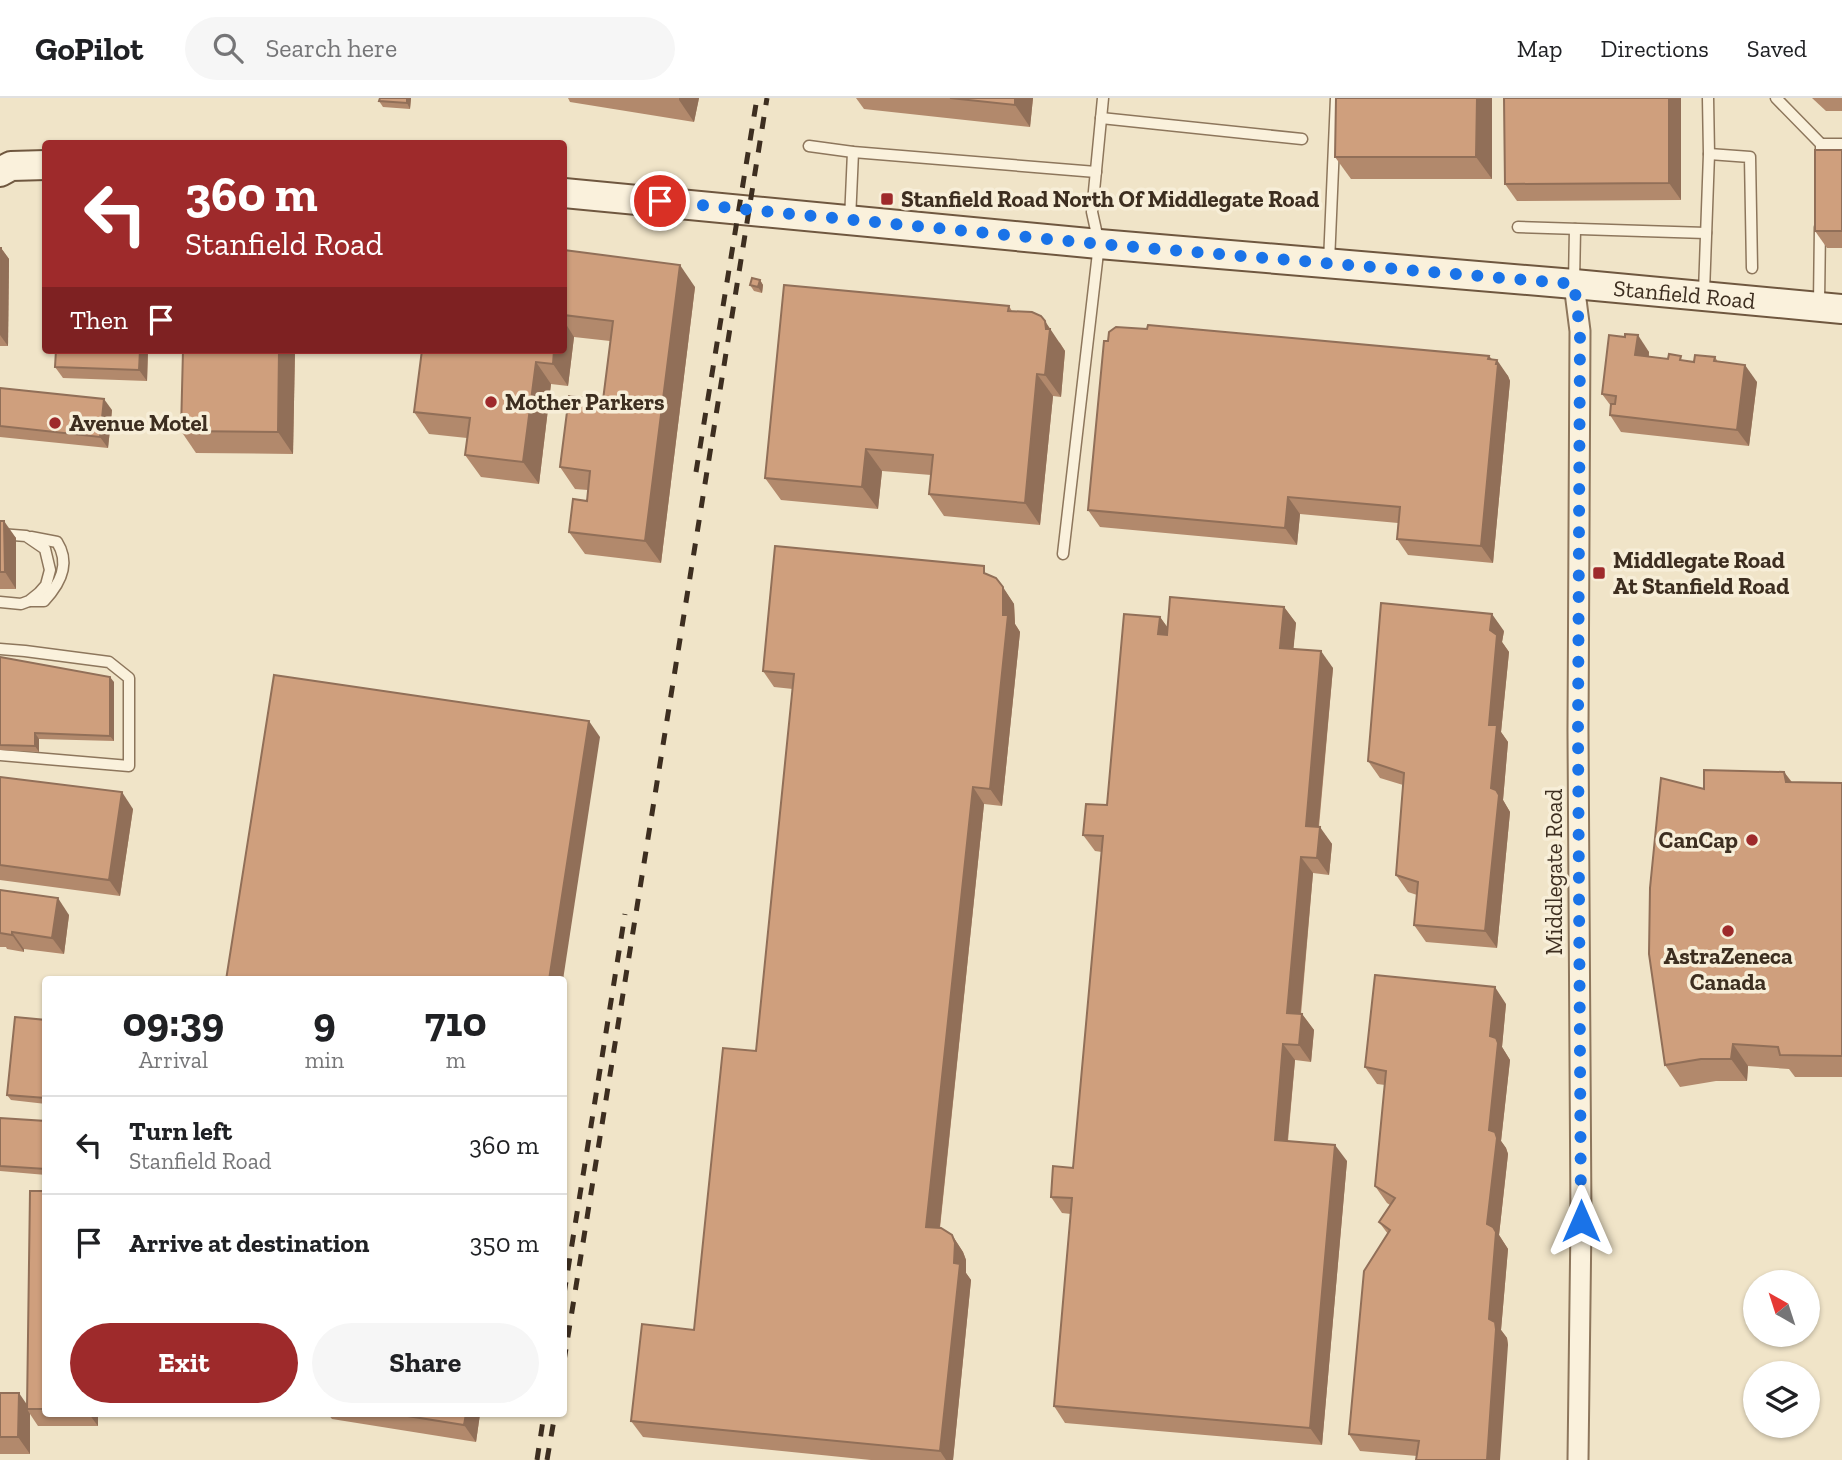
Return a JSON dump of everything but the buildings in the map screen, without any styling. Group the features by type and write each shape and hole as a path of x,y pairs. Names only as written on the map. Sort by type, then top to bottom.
{"street":[{"path":"4,165 42,165"},
{"name":"Stanfield Road","path":"567,193 1099,244 1831,308"},
{"name":"Middlegate Road","path":"1574,284 1580,331 1578,745 1581,1221 1578,1460"}],"lane":[{"path":"1063,554 1099,244 1092,212 1103,98"},
{"path":"1329,263 1336,98"},
{"path":"1704,296 1709,154 1708,98"},
{"path":"1776,98 1821,144 1821,171"},
{"path":"1101,118 1302,139"},
{"path":"1821,144 1842,144"},
{"path":"809,146 1096,172"},
{"path":"850,220 853,152"},
{"path":"1709,154 1750,157 1752,268"},
{"path":"1820,212 1831,308"},
{"path":"1518,227 1706,233"},
{"path":"1574,284 1575,229"},
{"path":"0,534 57,542 63,550 64,573 56,588 44,601 29,601"},
{"path":"0,602 21,604 29,601 40,593 46,584 50,570 46,549 26,536"},
{"path":"0,649 109,662 129,678 129,766 0,755"}],"railway":[{"path":"696,472 757,98"},
{"path":"567,1342 767,98"},
{"path":"567,1275 625,914"},
{"path":"537,1460 544,1417"},
{"path":"547,1460 554,1417"}],"place":[{"name":"Stanfield Road North Of Middlegate Road","path":"887,199"},
{"name":"Mother Parkers","path":"491,402"},
{"name":"Avenue Motel","path":"55,423"},
{"name":"Middlegate Road At Stanfield Road","path":"1599,573"},
{"name":"CanCap","path":"1752,840"},
{"name":"AstraZeneca Canada","path":"1728,931"}],"route":[{"path":"660,201 1099,244 1574,284 1580,331 1578,731 1581,1221"}]}
